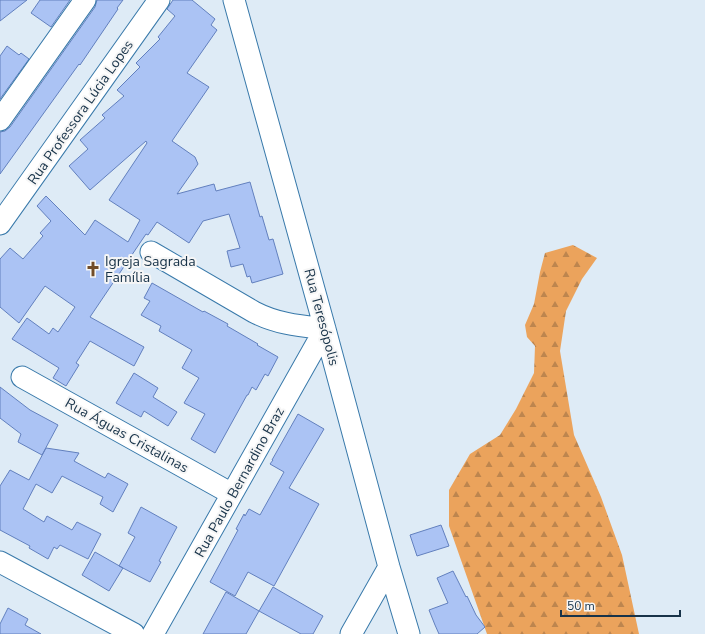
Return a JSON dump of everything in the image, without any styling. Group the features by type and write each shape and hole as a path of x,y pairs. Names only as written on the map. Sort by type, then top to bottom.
{"street":[{"path":"0,120 85,0"},
{"name":"Rua Professora Lúcia Lopes","path":"0,224 159,0"},
{"name":"Rua Teresópolis","path":"234,0 389,567 409,634"},
{"path":"151,252 267,319 325,329"},
{"name":"Rua Paulo Bernardino Braz","path":"153,634 325,329"},
{"name":"Rua Águas Cristalinas","path":"22,377 232,494"},
{"path":"0,562 134,634"},
{"path":"351,634 389,567"}],"green space":[{"path":"573,245 597,258 582,279 566,311 560,351 574,435 601,497 622,555 639,634 487,634 449,526 449,490 470,454 500,435 516,409 534,373 535,346 527,337 525,325 534,304 545,253"}],"building":[{"path":"0,0 27,0 0,21"},
{"path":"40,0 70,0 51,27 31,13"},
{"path":"97,0 123,0 80,65 79,64 0,174 0,132 5,131 10,127 95,7"},
{"path":"173,0 192,0 215,19 211,25 217,30 187,73 209,87 172,141 195,157 198,164 177,194 214,184 216,191 250,182 260,217 262,216 269,240 273,239 283,274 252,283 250,276 247,277 243,264 231,267 227,251 240,248 229,214 203,221 189,243 157,222 148,235 146,234 90,317 144,347 134,366 90,341 76,363 79,365 66,386 53,378 59,368 12,339 27,318 49,334 53,328 58,332 75,307 45,286 19,323 0,307 0,259 10,248 23,259 43,236 40,233 51,221 37,206 46,196 85,235 95,220 128,242 140,220 109,200 147,143 146,141 90,190 69,166 88,149 80,140 105,118 102,115 124,96 117,90 140,67 136,63 160,39 158,37 175,16 167,9"},
{"path":"7,46 19,55 21,53 29,59 0,99 0,56"},
{"path":"152,283 203,312 204,311 228,324 227,326 278,357 268,376 265,374 256,390 252,387 215,453 191,439 205,414 184,403 199,378 182,368 192,350 159,331 161,326 141,315 150,301 144,298"},
{"path":"134,373 158,388 153,397 177,412 168,426 144,411 141,417 116,403"},
{"path":"0,387 30,410 58,425 42,455 18,442 21,434 0,418"},
{"path":"298,414 324,429 289,488 319,504 274,586 248,572 235,596 210,582 238,530 236,529 244,514 245,516 249,509 260,515 284,472 270,464"},
{"path":"46,448 79,453 74,461 105,478 108,473 128,484 113,512 100,504 103,497 62,476 52,493 36,484 23,509 44,522 47,516 72,530 77,522 101,534 88,559 60,545 57,549 54,547 48,559 29,548 30,546 0,530 0,486 10,470 29,480"},
{"path":"141,507 177,527 150,582 119,566 135,537 128,533"},
{"path":"441,525 449,546 417,556 410,535"},
{"path":"95,552 123,568 109,591 82,575"},
{"path":"453,571 476,615 485,627 477,634 439,634 429,610 448,603 437,578"},
{"path":"273,587 323,616 313,634 301,634 259,611"},
{"path":"226,592 259,611 246,634 203,634"},
{"path":"8,608 28,619 25,625 41,634 0,634 0,624"}],"place":[{"name":"Igreja Sagrada Família","path":"93,269"}]}
